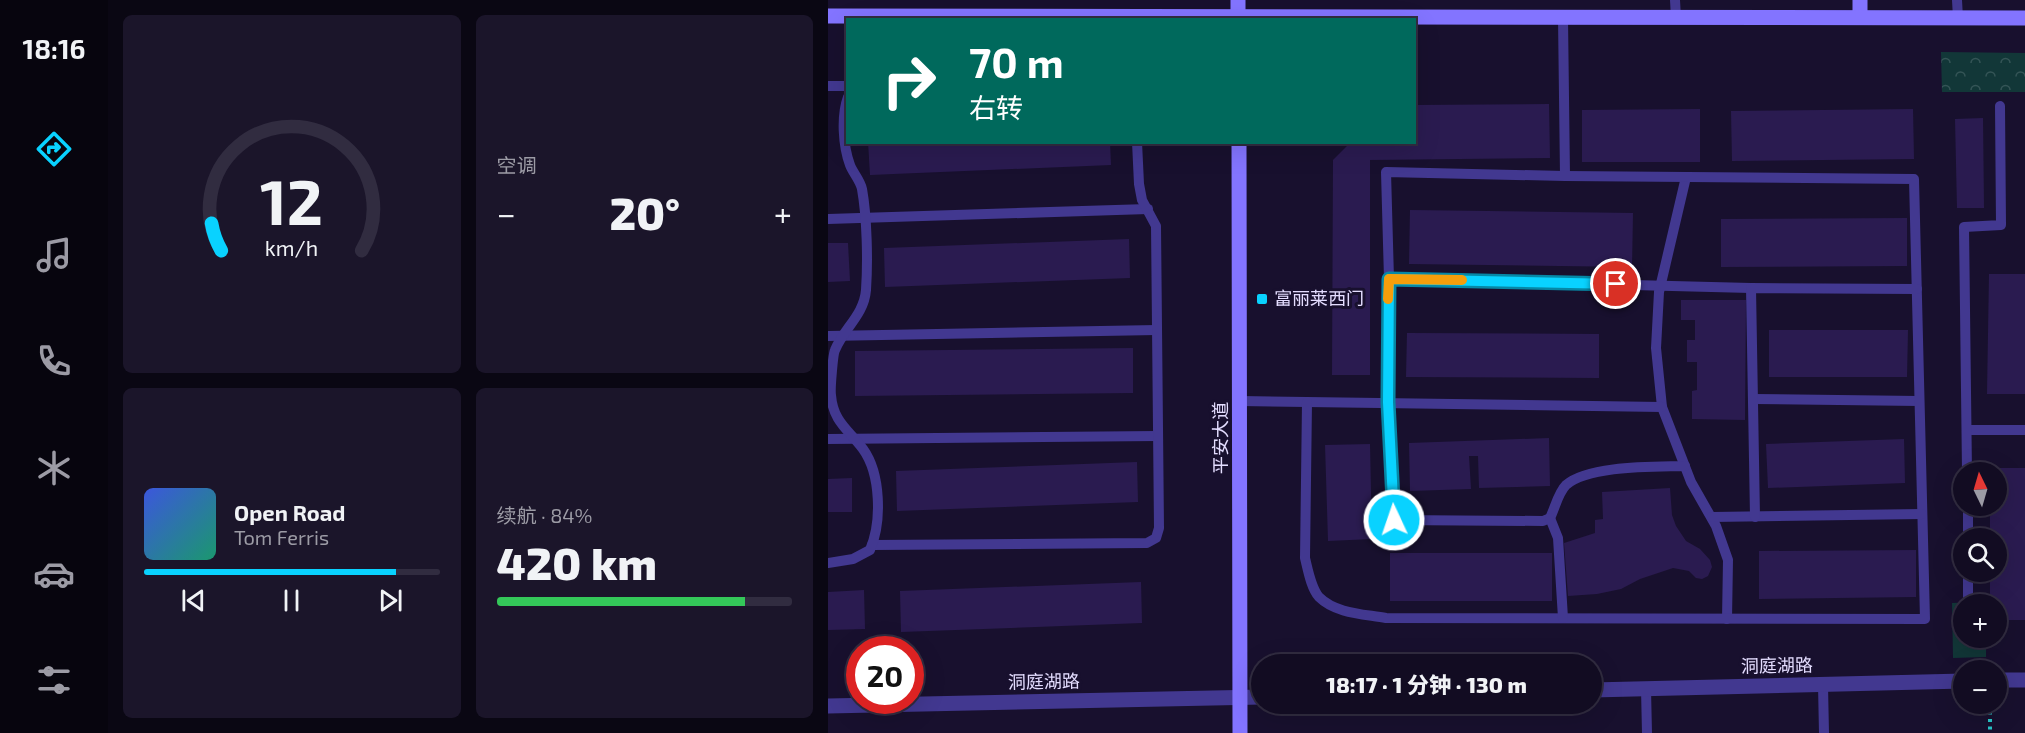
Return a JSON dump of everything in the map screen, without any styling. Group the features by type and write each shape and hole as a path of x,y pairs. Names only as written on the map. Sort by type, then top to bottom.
{"street":[{"path":"1238,0 1238,18"},
{"path":"1860,0 1860,18"},
{"path":"828,16 2025,18"},
{"name":"平安大道","path":"1239,144 1240,733"},
{"path":"2007,680 2025,680"},
{"name":"洞庭湖路","path":"1602,690 1953,681"},
{"name":"洞庭湖路","path":"828,706 1251,697"}],"lane":[{"path":"1675,0 1676,18"},
{"path":"1958,0 1958,18"},
{"path":"1563,18 1565,176"},
{"path":"828,86 846,86"},
{"path":"828,563 853,559 870,550 876,536 879,508 873,469 862,449 841,426 831,395 834,350 863,307 866,290 865,218 861,186 849,164 844,138 846,102"},
{"path":"1967,462 1964,226 2001,225 2000,106"},
{"path":"872,545 1147,543 1156,538 1159,528 1156,226 1142,200 1137,144"},
{"path":"1307,402 1305,558 1310,579 1319,597 1342,610 1386,618 1925,619 1914,179 1386,172 1389,279 1388,402 1394,520 1544,521 1550,518 1566,486 1578,478 1596,472 1685,466"},
{"path":"1686,177 1661,285 1656,348 1662,407 1691,482 1712,517 1728,560 1728,619"},
{"path":"828,219 1148,209"},
{"path":"1389,279 1751,288 1917,289"},
{"path":"1751,288 1755,517"},
{"path":"828,336 1157,330"},
{"path":"1753,399 1919,401"},
{"path":"1240,401 1662,407"},
{"path":"1967,430 2025,430"},
{"path":"828,439 1158,436"},
{"path":"1712,517 1922,514"},
{"path":"1550,518 1558,538 1563,618"},
{"path":"1823,685 1824,733"},
{"path":"1646,689 1647,733"}],"path":[{"path":"1990,714 1990,733"}],"green space":[{"path":"1941,52 2025,53 2025,92 1942,92"},
{"path":"1952,603 1953,648 1986,648 1986,657 1953,658"}],"building":[{"path":"1549,104 1550,158 1370,160 1370,375 1332,375 1333,160 1349,144 1416,144 1416,105"},
{"path":"1700,109 1700,162 1582,162 1582,110"},
{"path":"1913,109 1914,159 1732,161 1731,111"},
{"path":"1983,118 1984,208 1957,208 1955,119"},
{"path":"868,144 1110,144 1111,165 870,175"},
{"path":"1410,210 1633,213 1632,267 1409,264"},
{"path":"1907,218 1907,266 1721,267 1721,219"},
{"path":"1129,239 1130,278 885,287 884,248"},
{"path":"828,243 848,243 850,281 828,282"},
{"path":"1989,274 2025,274 2025,394 1987,394"},
{"path":"1681,300 1746,300 1745,420 1692,419 1692,391 1697,390 1697,362 1687,362 1687,340 1695,340 1695,320 1681,320"},
{"path":"1769,330 1908,330 1907,377 1769,377"},
{"path":"1407,333 1599,334 1599,378 1406,377"},
{"path":"1133,348 1133,393 855,396 855,351"},
{"path":"1549,438 1550,486 1479,488 1478,456 1469,456 1471,489 1410,491 1409,443"},
{"path":"1904,439 1905,483 1768,488 1766,444"},
{"path":"1370,444 1372,539 1328,541 1325,445"},
{"path":"1137,462 1138,502 897,511 896,471"},
{"path":"2007,468 2025,468 2025,620 2007,620 2007,594 1990,594 1990,582 2007,582 2007,528 1990,528 1990,516 2007,516"},
{"path":"852,478 852,512 828,512 828,479"},
{"path":"1670,488 1672,515 1676,526 1686,541 1700,549 1710,560 1712,567 1708,576 1702,579 1696,578 1689,571 1673,568 1640,579 1621,589 1597,594 1568,596 1564,543 1595,533 1595,520 1603,519 1602,492"},
{"path":"1916,550 1916,597 1759,599 1759,551"},
{"path":"1390,553 1552,553 1552,601 1390,601"},
{"path":"1141,582 1142,623 901,632 900,591"},
{"path":"864,590 865,629 828,630 828,592"}],"slow traffic":[{"path":"1388,299 1389,279 1462,280"}],"place":[{"name":"富丽莱西门","path":"1262,299"}],"route":[{"path":"1394,520 1388,402 1389,279 1616,284"}]}
